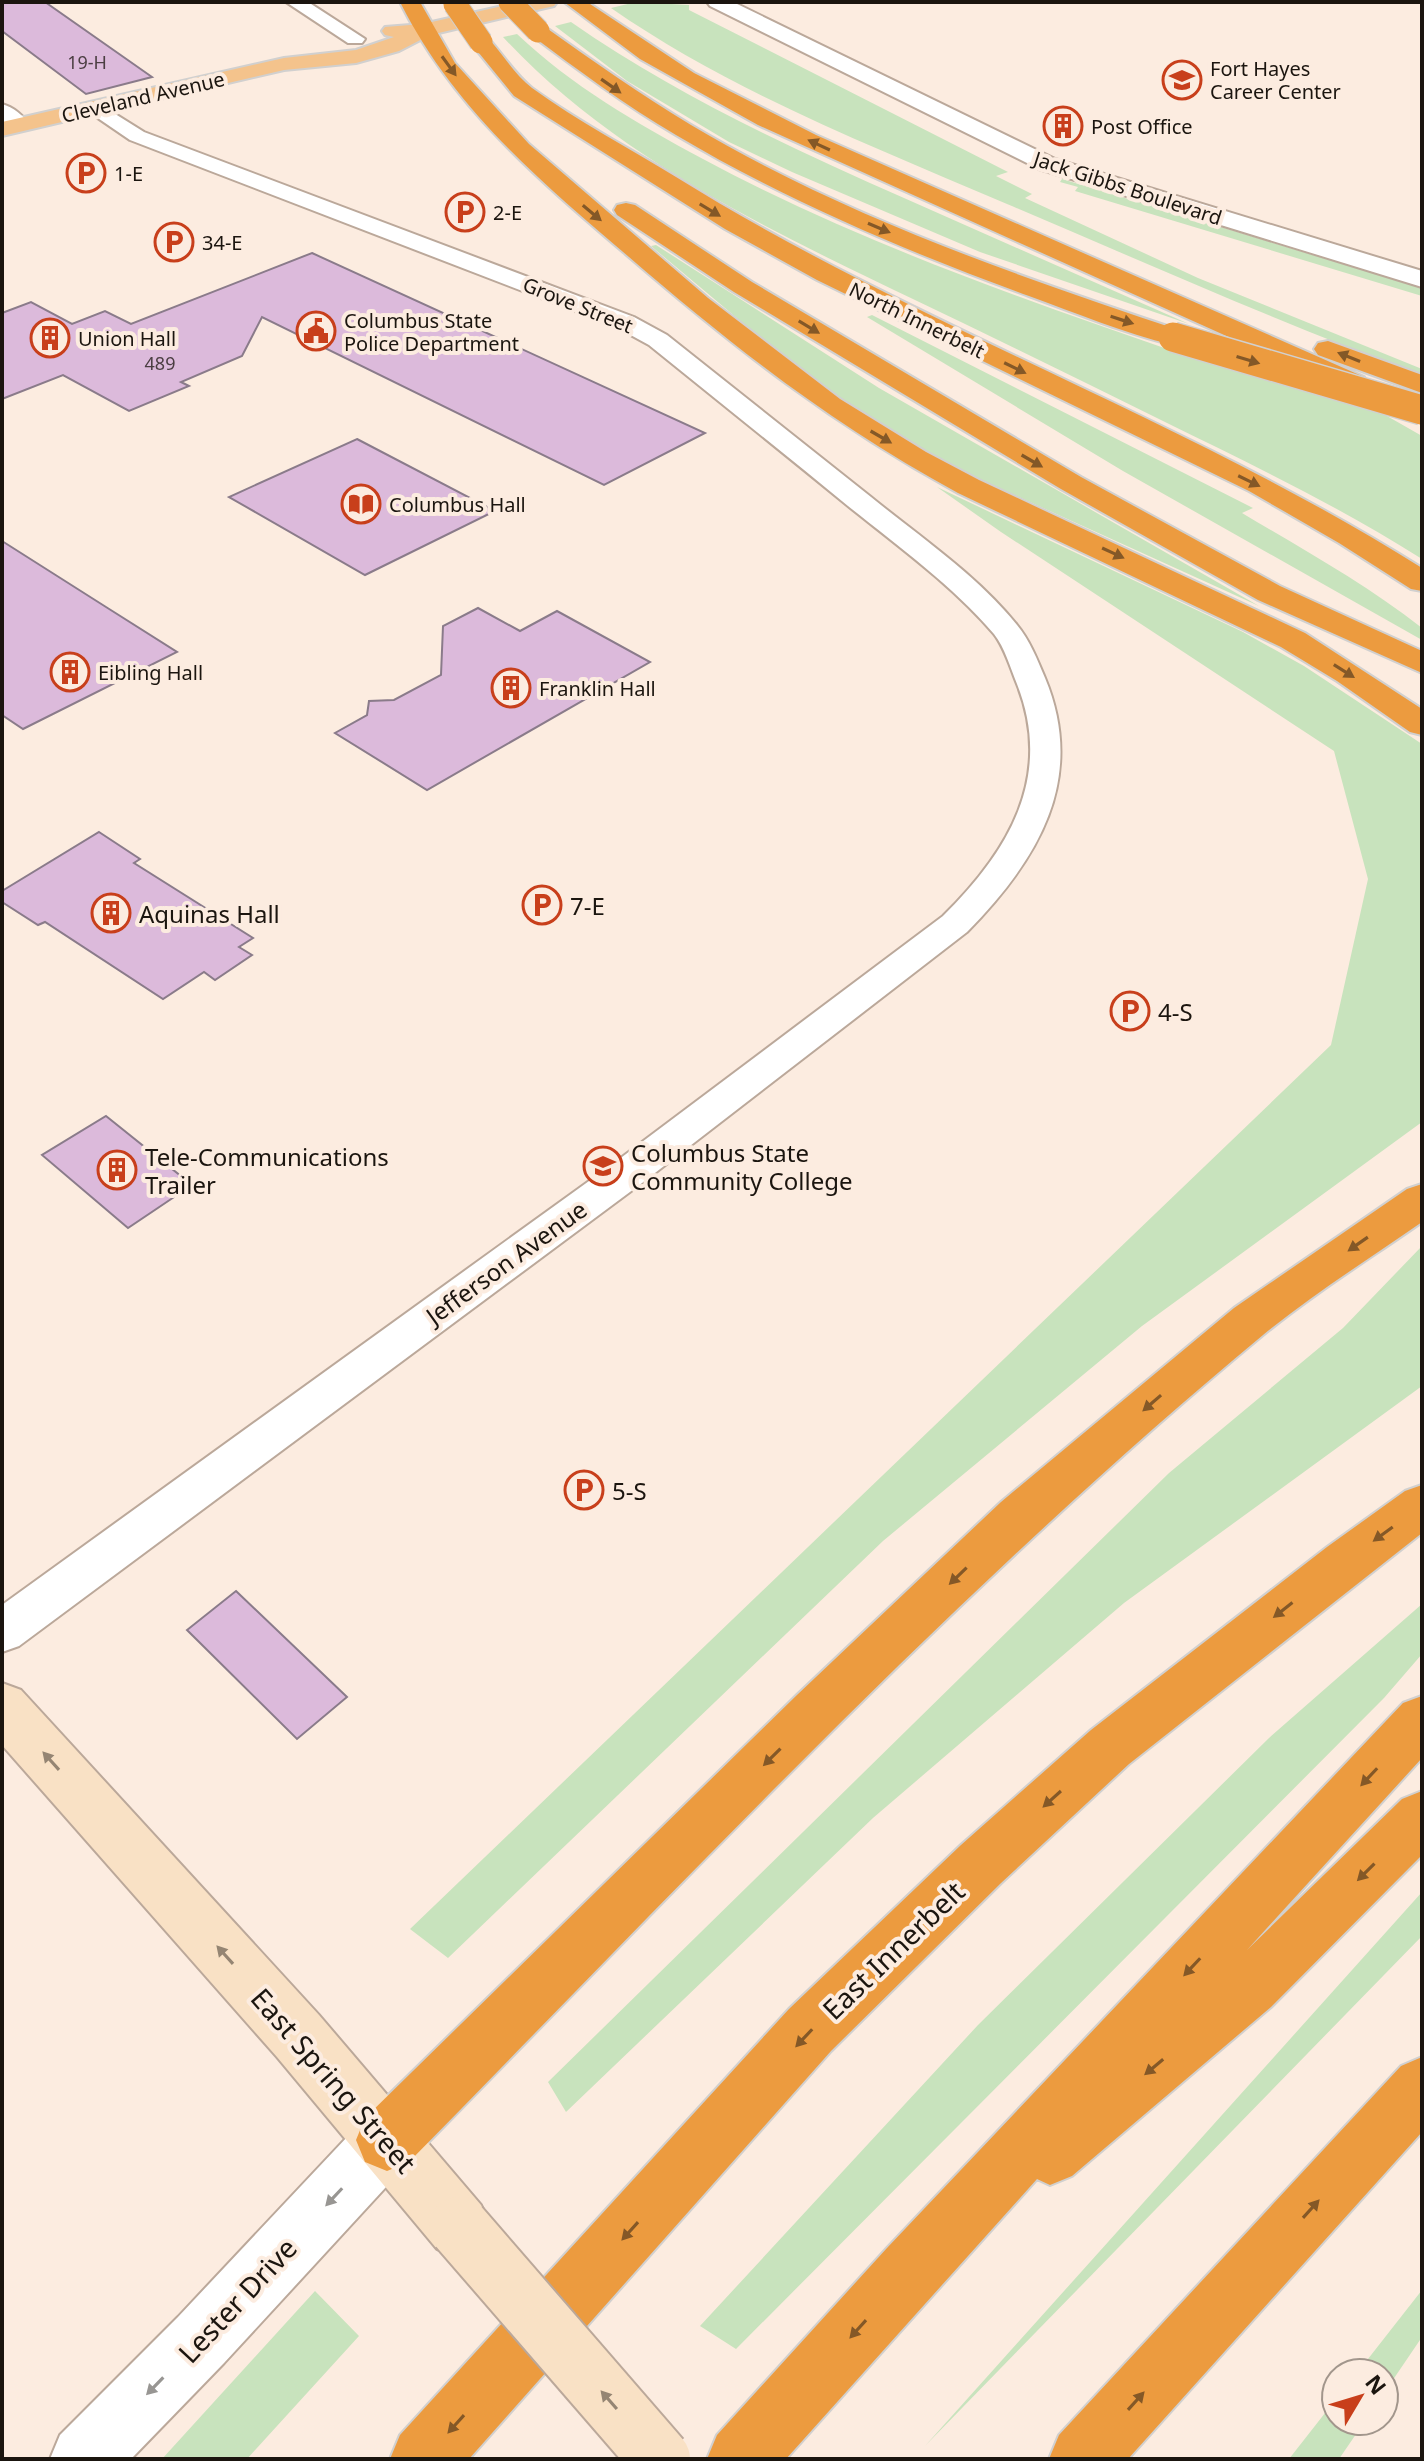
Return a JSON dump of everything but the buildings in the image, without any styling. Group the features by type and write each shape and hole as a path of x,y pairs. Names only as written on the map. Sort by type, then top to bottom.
{"highway":[{"path":"410,2 423,30 475,101 518,148 708,311 815,394 866,428 1018,509 1293,640 1422,725"},
{"name":"North Innerbelt","path":"455,2 522,91 643,169 813,267 1259,485 1350,536 1422,582"},
{"path":"510,2 548,40 630,99 807,197 980,270 1173,337 1422,412"},
{"path":"574,2 604,27 656,61 807,140 1422,412"},
{"path":"522,91 590,156 643,191 1233,554 1419,662"},
{"path":"475,101 541,152 673,242 925,398 1269,593 1419,662"},
{"path":"1018,235 1203,299 1422,385"},
{"path":"387,2140 816,1712 1019,1517 1250,1320 1422,1200"},
{"name":"East Innerbelt","path":"424,2459 810,2030 981,1864 1110,1747 1345,1562 1422,1506"},
{"path":"741,2459 910,2271 1422,1720"},
{"path":"910,2271 1250,1987 1422,1817"},
{"path":"1083,2459 1422,2087"}],"main road":[{"name":"Cleveland Avenue","path":"284,64 299,54 355,39 390,31 423,30 547,2"},
{"name":"Cleveland Avenue","path":"11,127 284,64 316,64 404,43 423,30"},
{"name":"East Spring Street","path":"2,1707 387,2140 660,2459"}],"street":[{"path":"295,2 355,39"},
{"name":"Jack Gibbs Boulevard","path":"717,2 1047,164 1422,279"},
{"name":"Grove Street","path":"96,108 137,136 625,322 658,340 952,576 1006,630 1017,647 1038,699"},
{"path":"2,110 11,127"},
{"name":"Jefferson Avenue","path":"2,1631 628,1173 955,924 1009,863 1039,798 1046,764 1045,729 1038,699"},
{"name":"Lester Drive","path":"84,2459 201,2340 387,2140"}],"green space":[{"path":"636,2 689,5 689,10 1008,172 996,176 1032,194 1025,198 1198,278 1422,369 1422,375 1213,292 804,116 705,66 611,8"},
{"path":"571,22 650,73 775,139 1189,324 980,252 729,142 627,81 555,26"},
{"path":"517,34 582,87 629,117 703,159 816,215 933,264 1170,350 1203,330 1373,408 1422,436 1422,559 1263,471 805,246 696,187 594,119 547,80 503,37"},
{"path":"1062,179 1422,288 1422,296 1075,191 1078,187 1060,182"},
{"path":"656,245 879,388 1259,606 955,468 905,439 844,401 781,355 651,246"},
{"path":"872,315 1253,508 1242,513 1401,612 1422,628 1422,640 1123,471 867,317"},
{"path":"937,487 1243,632 1304,666 1422,744 1422,1122 1142,1326 883,1541 448,1958 410,1929 1331,1045 1368,879 1334,751"},
{"path":"1422,1246 1422,1386 1124,1603 873,1818 566,2112 548,2082 1169,1473 1343,1328"},
{"path":"1422,1604 1422,1654 1384,1698 736,2349 700,2326 978,2025 1269,1738"},
{"path":"1422,1892 1422,1936 925,2446"},
{"path":"1422,2290 1422,2337 1400,2369 1400,2357 1370,2357"},
{"path":"315,2291 359,2336 247,2459 162,2459"},
{"path":"1320,2419 1320,2437 1354,2437 1339,2459 1289,2459"}],"place":[{"name":"Fort Hayes Career Center","path":"1182,80"},
{"name":"Post Office","path":"1063,126"},
{"name":"1-E","path":"86,173"},
{"name":"2-E","path":"465,212"},
{"name":"34-E","path":"174,242"},
{"name":"Columbus State Police Department","path":"316,331"},
{"name":"Union Hall","path":"50,338"},
{"name":"Columbus Hall","path":"361,504"},
{"name":"Eibling Hall","path":"70,672"},
{"name":"Franklin Hall","path":"511,688"},
{"name":"7-E","path":"542,905"},
{"name":"Aquinas Hall","path":"111,913"},
{"name":"4-S","path":"1130,1011"},
{"name":"Columbus State Community College","path":"603,1166"},
{"name":"Tele-Communications Trailer","path":"117,1170"},
{"name":"5-S","path":"584,1490"}]}
